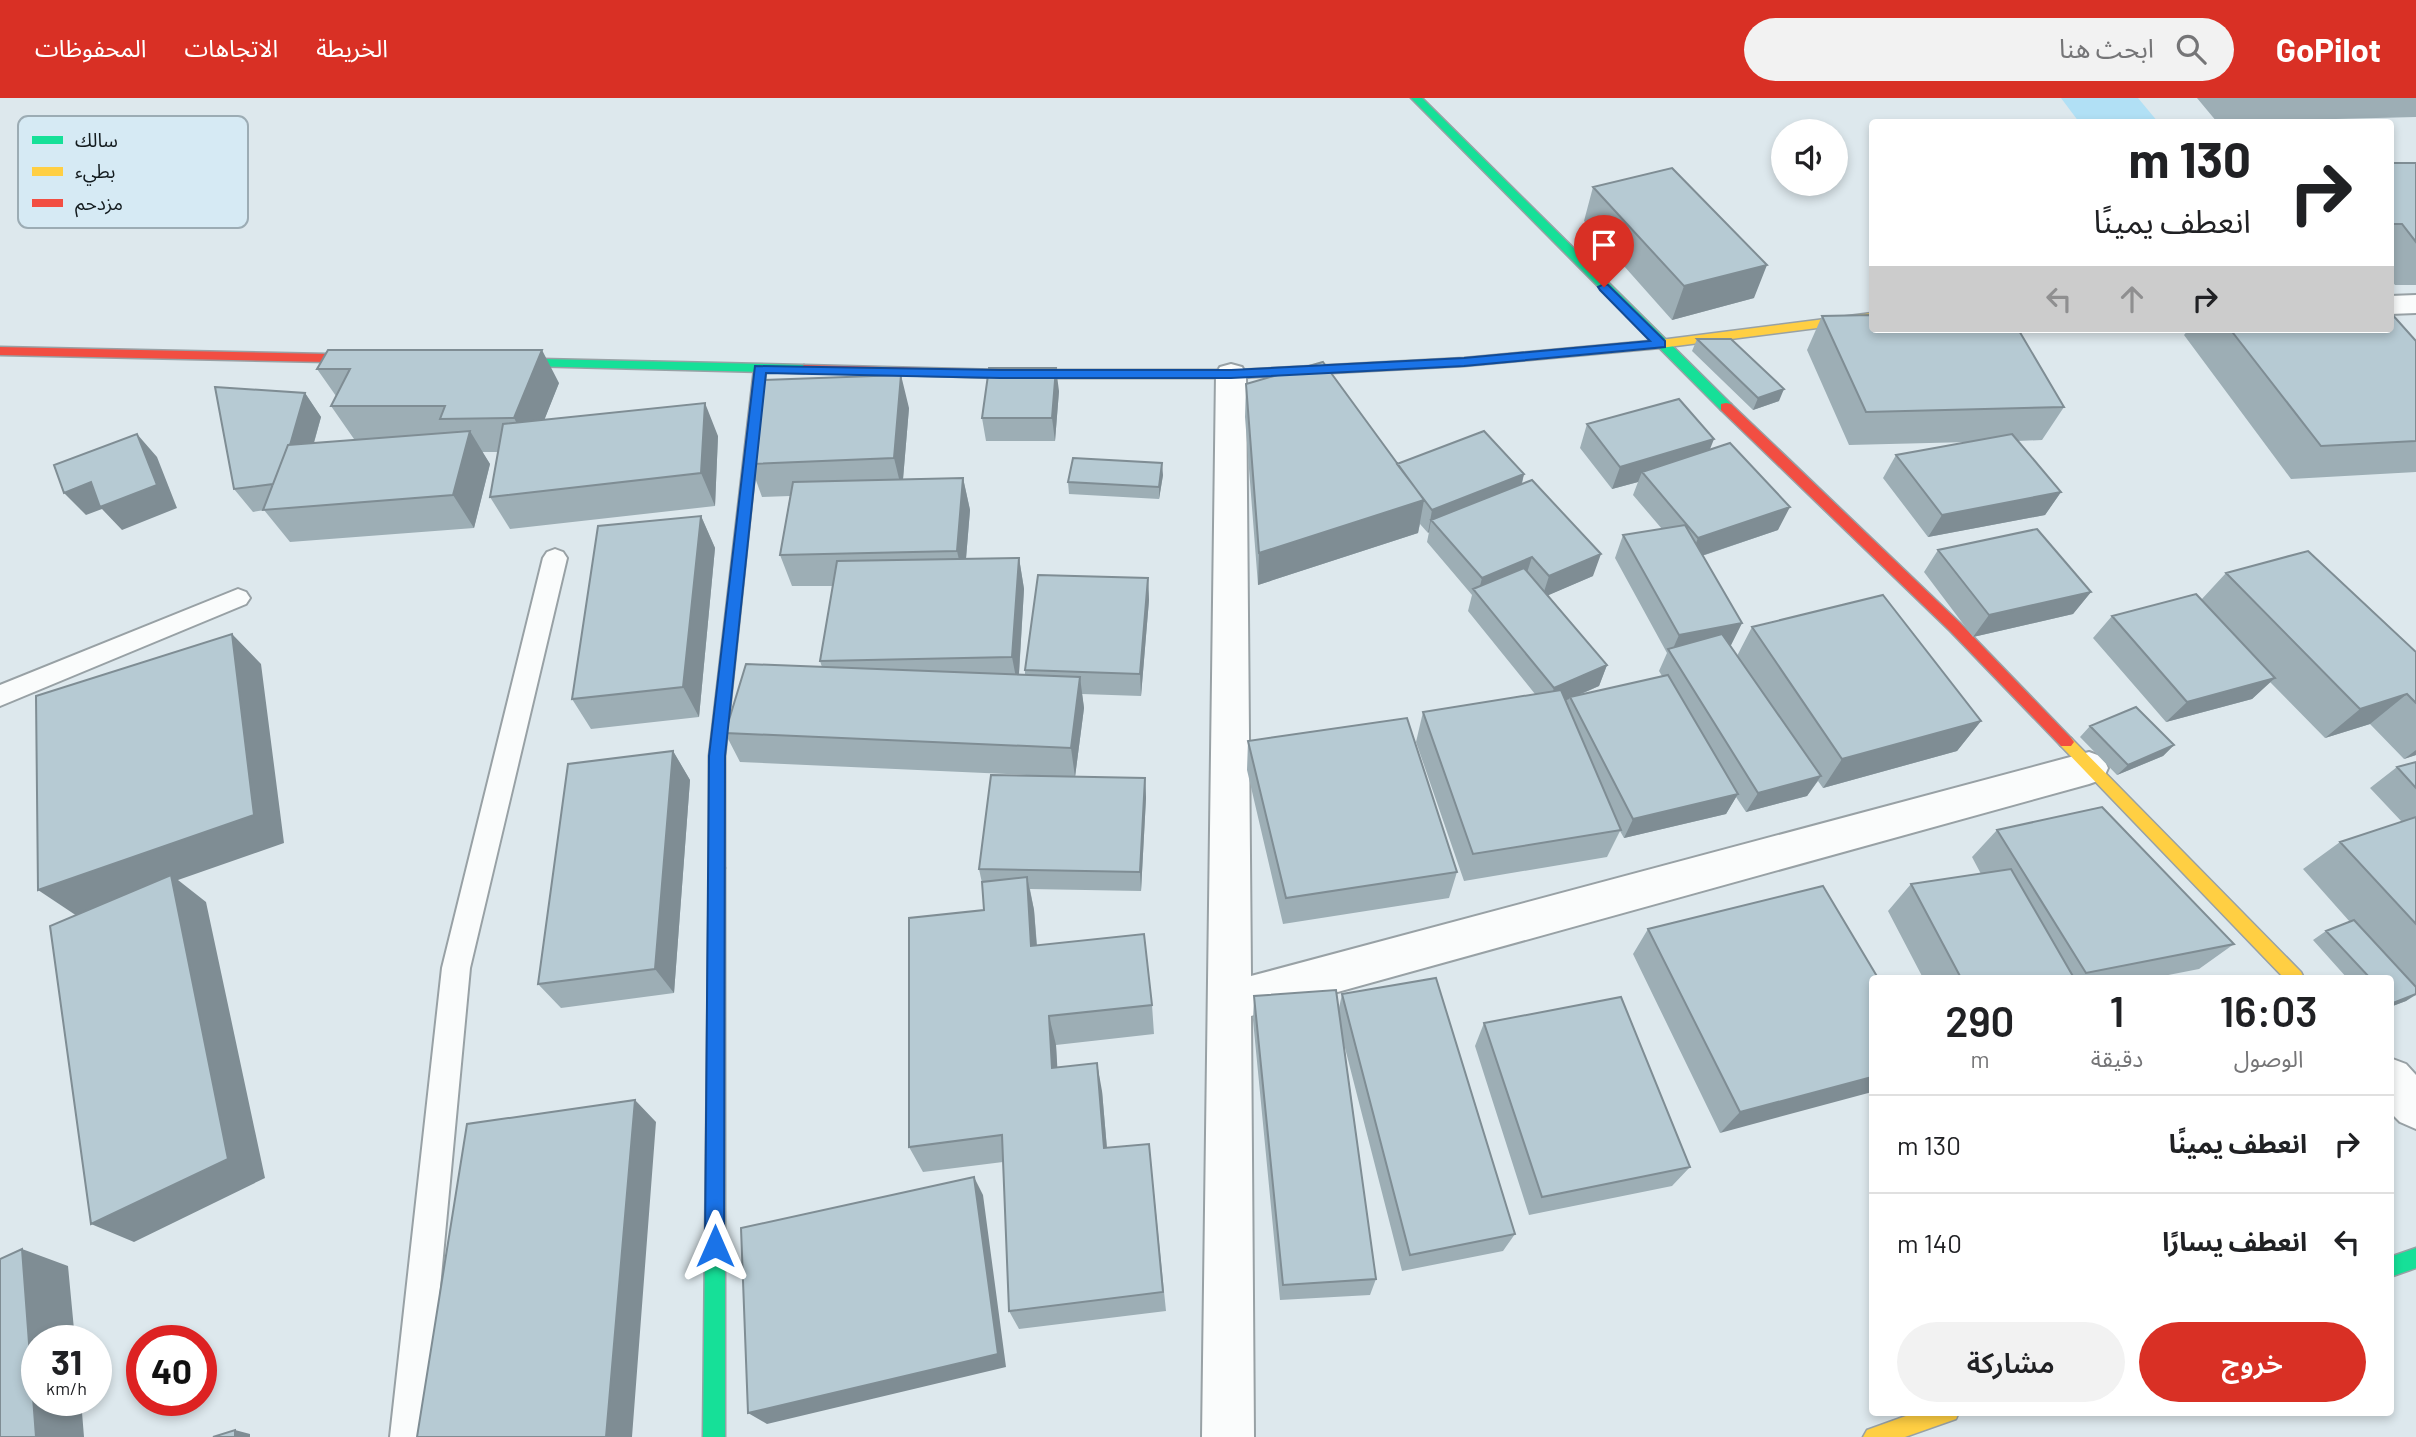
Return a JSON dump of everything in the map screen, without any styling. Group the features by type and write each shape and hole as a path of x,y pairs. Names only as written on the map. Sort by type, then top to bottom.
{"main road":[{"path":"1416,98 1661,344 1955,627 2292,975"},
{"path":"473,362 1000,374 1231,374 1464,362 1661,344 1869,317"},
{"path":"0,351 391,360"},
{"path":"714,1437 717,756 760,369"},
{"path":"2394,1266 2416,1258"},
{"path":"1874,1437 1937,1416"}],"street":[{"path":"2394,305 2416,304"},
{"path":"1228,1437 1231,374"},
{"path":"1228,1002 2089,768"},
{"path":"2394,1083 2416,1107"}],"lane":[{"path":"408,1437 456,968 555,558"},
{"path":"0,696 238,598"}],"shaded area":[{"path":"2061,98 2138,98 2156,119 2077,119"}],"building":[{"path":"2394,163 2416,163 2416,242 2402,224 2394,224"},
{"path":"1672,168 1767,265 1684,286 1593,187"},
{"path":"1869,315 1869,333 2020,333 2064,407 1866,412 1822,316"},
{"path":"2394,316 2416,341 2416,441 2321,446 2233,333 2394,333"},
{"path":"1697,339 1731,339 1784,389 1758,398"},
{"path":"328,350 542,350 514,418 440,419 445,406 331,406 350,369 317,369"},
{"path":"1323,362 1424,500 1259,553 1246,384"},
{"path":"989,368 1056,368 1052,418 982,418"},
{"path":"901,375 894,458 750,464 764,380"},
{"path":"215,387 305,393 290,445 273,484 234,489"},
{"path":"1679,399 1714,439 1620,467 1587,424"},
{"path":"705,403 701,473 490,497 503,424"},
{"path":"470,431 453,495 263,510 288,445"},
{"path":"1484,431 1524,474 1432,510 1397,464"},
{"path":"137,434 157,485 100,507 91,482 64,493 54,465"},
{"path":"2012,434 2061,492 1942,515 1896,455"},
{"path":"1730,443 1790,507 1698,538 1642,472"},
{"path":"1073,458 1162,463 1159,487 1068,482"},
{"path":"963,478 957,551 780,555 793,482"},
{"path":"1532,480 1601,554 1549,576 1532,557 1482,578 1431,520"},
{"path":"701,516 683,687 572,699 598,526"},
{"path":"1685,525 1742,623 1679,635 1623,535"},
{"path":"2037,529 2091,592 1989,615 1938,550"},
{"path":"2308,551 2416,652 2416,703 2407,694 2360,709 2226,573"},
{"path":"1019,558 1012,657 820,661 837,561"},
{"path":"1524,568 1607,665 1554,688 1473,589"},
{"path":"1038,575 1148,578 1140,674 1025,670"},
{"path":"2196,594 2275,678 2187,702 2112,616"},
{"path":"1883,595 1981,721 1842,759 1752,627"},
{"path":"232,634 254,815 38,890 36,696"},
{"path":"1722,634 1821,776 1758,793 1668,649"},
{"path":"746,664 1080,677 1071,748 725,733"},
{"path":"1668,675 1738,794 1633,819 1570,697"},
{"path":"1561,690 1621,830 1473,854 1423,712"},
{"path":"2136,707 2174,745 2128,765 2090,726"},
{"path":"1407,718 1457,872 1286,898 1248,741"},
{"path":"673,751 655,969 538,984 568,764"},
{"path":"2416,762 2416,788 2397,767"},
{"path":"991,775 1145,778 1140,872 979,869"},
{"path":"2102,807 2234,944 2086,973 1997,830"},
{"path":"2416,817 2416,924 2340,842"},
{"path":"2011,869 2072,975 1959,975 1911,884"},
{"path":"171,875 228,1159 91,1224 50,926"},
{"path":"1027,877 1031,946 1144,934 1152,1005 1049,1016 1052,1068 1097,1063 1104,1148 1149,1144 1163,1292 1009,1311 1002,1135 909,1147 909,918 984,910 982,882"},
{"path":"1823,886 1876,975 1869,975 1869,1078 1740,1112 1648,929"},
{"path":"2354,920 2416,987 2416,994 2394,1003 2394,975 2367,975 2326,931"},
{"path":"1436,978 1515,1234 1410,1255 1342,994"},
{"path":"1336,990 1376,1279 1283,1285 1254,996"},
{"path":"1621,997 1690,1167 1542,1197 1484,1023"},
{"path":"635,1100 606,1437 417,1437 467,1124"},
{"path":"974,1177 998,1354 748,1413 741,1228"},
{"path":"22,1249 28,1325 21,1325 21,1416 34,1416 36,1437 0,1437 0,1259"},
{"path":"235,1430 235,1437 213,1437"}],"traffic: fast":[{"path":"1416,98 1726,407"},
{"path":"495,362 804,369"},
{"path":"714,1437 717,868"},
{"path":"2394,1266 2416,1258"}],"traffic: slow":[{"path":"1238,374 1464,362 1660,344 1869,317"},
{"path":"2066,742 2292,975"},
{"path":"1874,1437 1937,1416"}],"traffic: jam":[{"path":"0,351 376,359"},
{"path":"717,868 717,756 760,369"},
{"path":"804,369 1001,374 1238,374"},
{"path":"1726,407 1955,627 2066,742"}],"route":[{"path":"715,1246 717,756 760,369 1000,374 1231,374 1464,362 1661,344 1604,287"}]}
